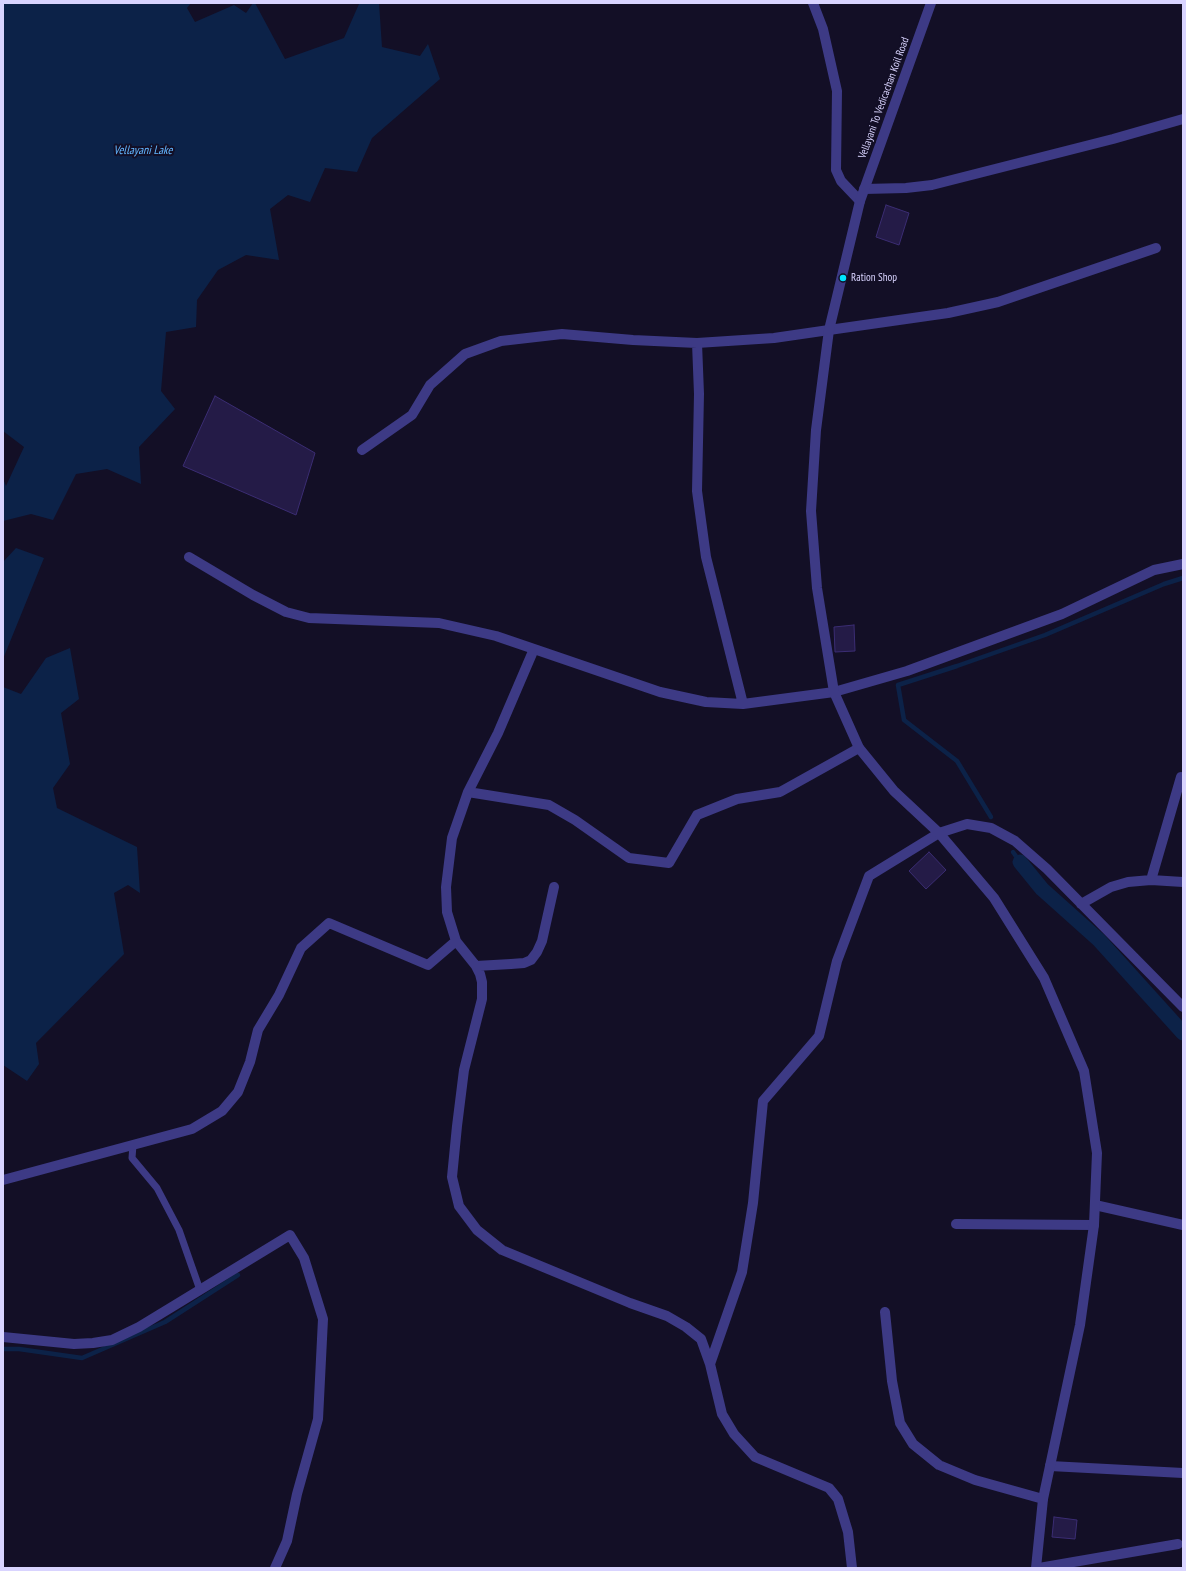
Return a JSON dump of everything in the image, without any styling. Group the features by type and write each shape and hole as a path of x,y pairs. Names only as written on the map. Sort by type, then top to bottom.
{"street":[{"path":"813,3 823,29 837,91 836,170 841,181 860,201"},
{"name":"Vellayani To Vedicachan Koil Road","path":"931,3 860,201 829,330 816,430 811,511 817,588 834,692 859,748 894,791 939,833 994,898 1044,978 1084,1071 1097,1153 1094,1225 1080,1325 1043,1498 1036,1568"},
{"path":"864,189 906,188 932,185 1113,139 1183,119"},
{"path":"362,450 412,415 430,384 465,354 501,341 562,334 633,340 697,343 774,338 948,313 998,302 1156,248"},
{"path":"697,343 699,394 698,498 706,557 743,704"},
{"path":"189,557 260,599 286,612 309,618 439,623 496,636 660,692 706,702 743,704 834,692 907,672 1062,614 1154,570 1183,564"},
{"path":"534,649 498,733 468,792 452,838 446,887 447,912 456,941 476,966 482,982 482,999 464,1070 457,1126 452,1177 458,1206 477,1230 502,1250 630,1303 667,1316 686,1327 701,1339 710,1364 722,1414 734,1434 755,1457 829,1488 838,1499 848,1532 852,1568"},
{"path":"468,792 548,805 575,820 629,858 670,863 697,814 737,799 780,792 859,748"},
{"path":"1151,880 1181,777"},
{"path":"710,1364 742,1272 753,1203 763,1101 819,1036 837,961 869,876 939,833 967,824 990,828 1015,841 1047,870 1183,1007"},
{"path":"1081,904 1111,887 1128,882 1151,880 1183,882"},
{"path":"476,966 524,963 531,960 542,941 554,887"},
{"path":"3,1180 192,1128 222,1111 238,1092 250,1062 258,1030 279,995 301,948 329,923 428,965 456,941"},
{"path":"1095,1205 1183,1225"},
{"path":"956,1224 1094,1225"},
{"path":"3,1337 74,1344 112,1340 139,1327 290,1235 304,1258 323,1319 318,1419 297,1494 287,1541 275,1568"},
{"path":"886,1312 892,1381 900,1423 913,1444 939,1465 975,1480 1043,1498"},
{"path":"1050,1466 1183,1472"},
{"path":"1039,1568 1178,1544"}],"lane":[{"path":"133,1144 132,1158 157,1188 179,1230 200,1290"}],"water":[{"name":"Vellayani Lake","path":"3,3 191,3 187,8 195,22 234,5 246,13 253,3 255,3 285,59 344,38 359,4 379,3 382,47 420,56 428,44 440,79 372,138 357,172 325,168 310,202 288,195 270,209 279,260 246,255 218,270 197,300 196,327 166,332 161,391 175,409 139,447 141,484 107,469 76,474 53,520 31,514 3,521 3,479 6,486 24,447 3,431"},
{"path":"16,548 44,558 3,659 3,562"},
{"path":"70,648 79,699 61,713 70,764 53,788 57,808 137,847 140,893 128,885 114,893 124,954 36,1043 39,1064 27,1081 3,1065 3,687 21,694 46,658"}],"building":[{"path":"886,205 909,213 899,245 876,237"},
{"path":"215,396 315,453 296,515 183,466"},
{"path":"854,625 855,651 835,652 834,627"},
{"path":"929,852 946,870 926,889 909,871"},
{"path":"1054,1517 1077,1520 1075,1539 1052,1537"}],"waterway":[{"path":"991,817 957,761 904,720 898,685 1045,635 1164,584 1183,578"},
{"path":"1013,852 1020,862"},
{"path":"1020,862 1042,889 1099,940 1183,1033"},
{"path":"3,1349 19,1349 82,1358 165,1322 238,1275"}],"place":[{"name":"Ration Shop","path":"843,278"}]}
